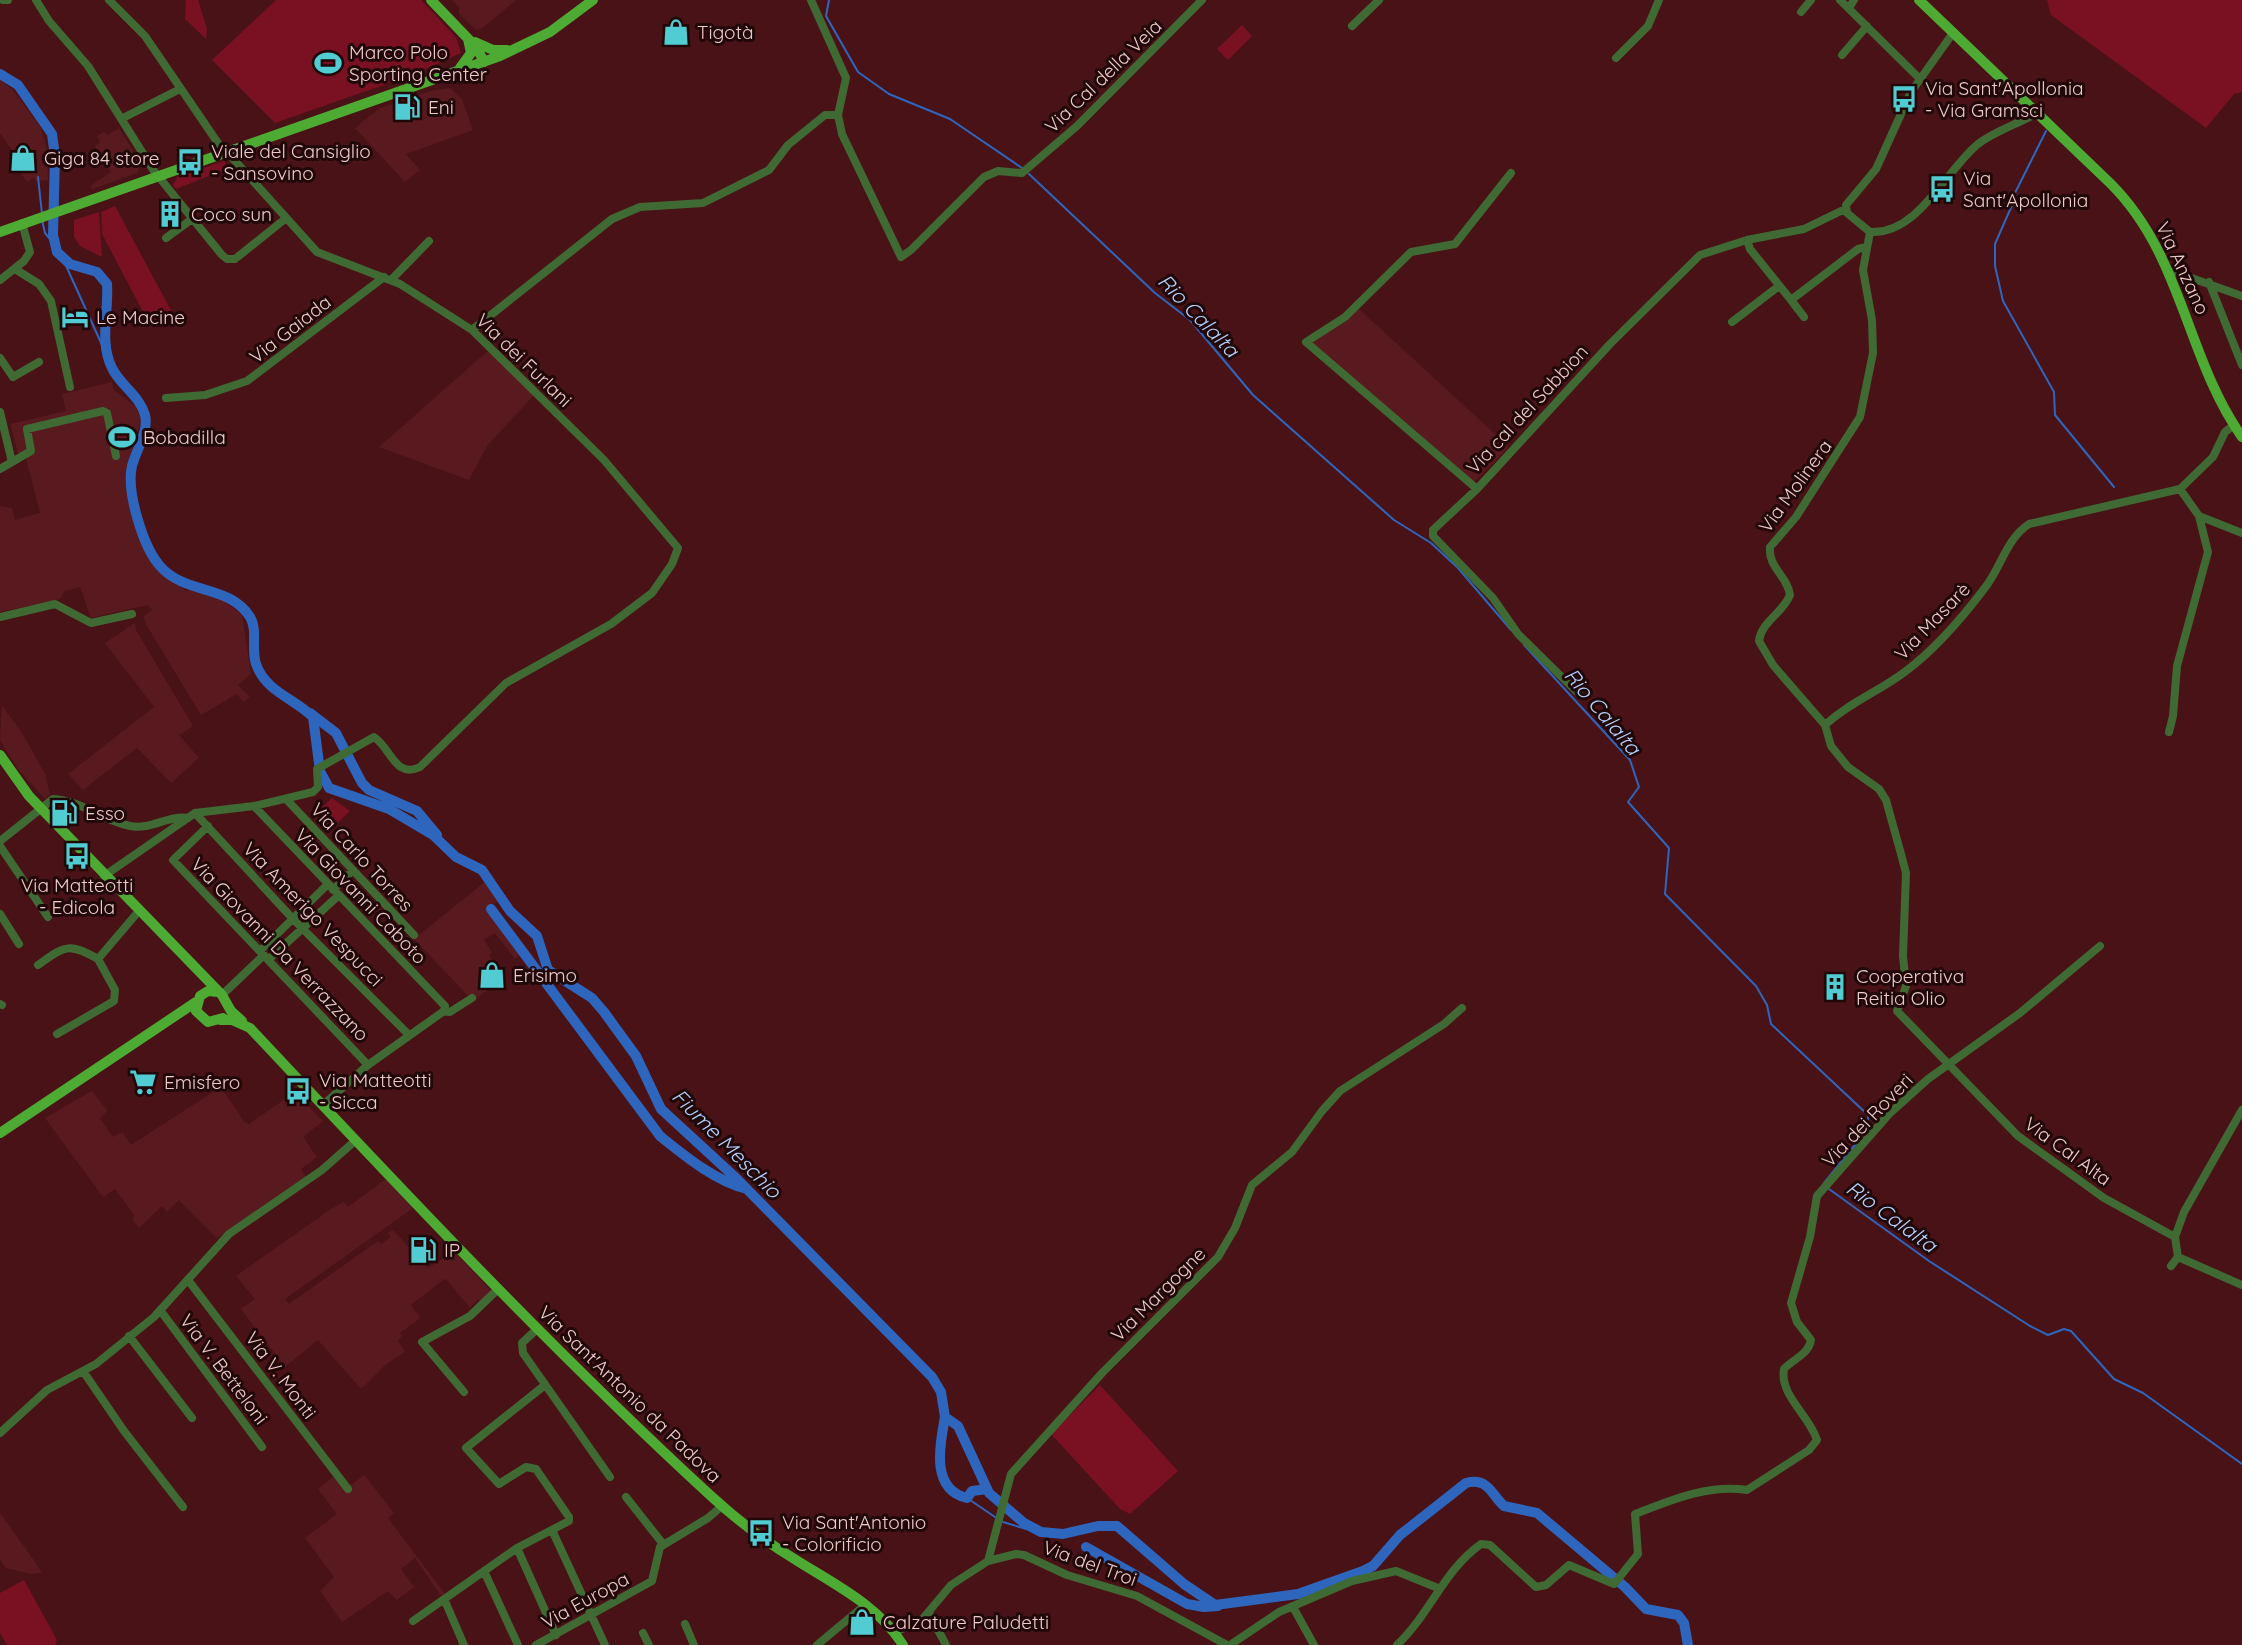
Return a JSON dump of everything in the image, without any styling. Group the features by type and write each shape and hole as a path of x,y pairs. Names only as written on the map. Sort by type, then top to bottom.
{"main road":[{"path":"431,0 468,39 484,62"},
{"path":"0,232 158,176 223,149 484,62 550,32 593,0"},
{"name":"Via Anzano","path":"1919,0 2126,200 2152,237 2169,270 2234,425 2242,437"},
{"path":"468,39 493,50 518,48"},
{"path":"457,71 470,57 468,39"},
{"name":"Via Sant'Antonio da Padova","path":"0,755 3,765 104,876 223,997 537,1329 722,1506 772,1545 865,1605 894,1632 903,1645"},
{"path":"194,969 200,1018"},
{"path":"0,1133 165,1023 208,991 223,997 225,1015 220,1020"},
{"path":"165,1023 188,1017 208,1022 232,1020 248,1026"}],"street":[{"path":"36,0 49,21 88,66 158,176 222,255 231,259 285,219"},
{"name":"Via dei Furlani","path":"109,0 145,36 223,149 285,219 323,256 387,278 472,330 604,460 678,548 672,565 652,593 600,630 506,683 420,767 408,770 400,768 374,737 320,767 317,788 313,792 287,800"},
{"path":"472,330 612,219 640,207 703,204 769,170 788,145 825,115 838,115 847,83 844,66 811,0"},
{"name":"Via Cal della Veia","path":"838,115 842,134 903,256 984,177 998,171 1025,170 1145,60 1202,0"},
{"path":"1352,26 1379,0"},
{"path":"1616,58 1648,26 1659,0"},
{"path":"1801,12 1811,0"},
{"path":"1840,0 1919,78"},
{"path":"1849,8 1854,0"},
{"path":"1842,55 1867,26"},
{"path":"1804,317 1750,249 1747,240 1804,229 1845,209 1881,160 1919,78 1953,33"},
{"path":"121,120 180,89"},
{"path":"1845,209 1870,232 1889,229 1908,219 1980,143 2037,113"},
{"name":"Via cal del Sabbion","path":"1511,173 1455,244 1411,252 1345,317 1311,336 1306,342 1477,489 1609,344 1700,255 1747,240"},
{"path":"166,238 192,219"},
{"path":"0,280 15,269 30,252 22,223"},
{"name":"Via Molinera","path":"1825,724 1773,665 1759,641 1765,626 1790,595 1786,580 1773,565 1770,547 1796,517 1852,433 1861,412 1874,343 1864,282 1866,247 1870,232"},
{"name":"Via Gaiada","path":"166,398 205,395 247,381 387,278 429,241"},
{"path":"1791,300 1795,300 1858,248 1866,247"},
{"path":"15,269 37,282 50,298 70,387"},
{"path":"2169,270 2209,282 2242,296"},
{"path":"2209,282 2242,365"},
{"path":"1732,323 1779,286"},
{"path":"0,358 13,377 38,362"},
{"path":"0,469 31,449 27,429 103,411 107,413 117,456"},
{"path":"0,412 12,462"},
{"name":"Via Masarè","path":"1825,724 1848,705 1907,671 1986,588 2020,530 2029,524 2180,489 2210,461 2225,432 2234,425"},
{"path":"1477,489 1433,530 1433,536 1493,598 1518,634 1579,694"},
{"path":"2169,732 2174,716 2177,666 2208,552 2199,516 2180,489"},
{"path":"2199,516 2242,533"},
{"path":"0,617 55,604 91,623 132,614"},
{"name":"Via Cal Alta","path":"1825,724 1831,746 1848,766 1879,789 1886,800 1906,873 1903,957 1906,986 1895,1007 2018,1136 2104,1198 2175,1237"},
{"path":"48,917 0,844 53,799 64,800 128,826 141,827 178,816 287,800"},
{"name":"Via Carlo Torres","path":"287,800 414,935"},
{"name":"Via Giovanni Caboto","path":"254,806 445,1008"},
{"path":"104,876 192,815"},
{"name":"Via Amerigo Vespucci","path":"192,815 208,826 293,919 409,1035"},
{"name":"Via Giovanni Da Verrazzano","path":"208,826 173,860 368,1065"},
{"path":"264,955 303,928 353,870"},
{"path":"223,997 264,955 293,919 333,890"},
{"path":"98,959 138,912"},
{"path":"0,914 19,944"},
{"name":"Via dei Roveri","path":"1438,1588 1462,1560 1484,1543 1536,1587 1546,1586 1569,1564 1616,1583 1637,1554 1635,1514 1668,1501 1722,1487 1747,1490 1809,1450 1817,1440 1813,1426 1787,1390 1782,1377 1784,1368 1808,1350 1811,1344 1811,1340 1797,1322 1791,1303 1810,1237 1817,1196 1889,1114 1928,1079 1950,1066 2020,1013 2099,946"},
{"path":"38,965 67,947 79,948 98,959 115,990 114,1001 57,1034"},
{"path":"323,1105 368,1065 445,1008 450,1012 472,998"},
{"name":"Via Margogne","path":"988,1561 1011,1474 1103,1372 1218,1257 1235,1228 1252,1185 1292,1152 1340,1091 1444,1024 1462,1008"},
{"path":"2171,1266 2178,1256 2175,1237 2184,1212 2242,1110"},
{"path":"0,1433 47,1390 83,1371 160,1310 229,1234 323,1170 356,1140"},
{"path":"2178,1256 2242,1285"},
{"name":"Via V. Monti","path":"188,1280 348,1489"},
{"path":"464,1392 422,1342 470,1316 498,1289"},
{"name":"Via V. Betteloni","path":"160,1310 262,1447"},
{"path":"537,1329 523,1342 522,1350 610,1477"},
{"path":"130,1336 191,1418"},
{"path":"83,1371 124,1432 183,1507"},
{"path":"413,1621 517,1548 566,1524 569,1517 533,1467 526,1467 499,1484 466,1447 545,1385"},
{"path":"626,1497 663,1545 708,1518 722,1506"},
{"path":"552,1530 605,1645"},
{"name":"Via Europa","path":"536,1645 652,1581 663,1545"},
{"path":"517,1548 556,1635"},
{"name":"Via del Troi","path":"988,1561 1016,1554 1067,1575 1137,1596 1228,1645"},
{"path":"894,1632 920,1622 951,1585 988,1561"},
{"path":"484,1571 518,1645"},
{"path":"1228,1645 1273,1615 1352,1581 1396,1571 1438,1588 1422,1618 1398,1645"},
{"path":"445,1601 464,1645"},
{"path":"817,1645 865,1605"},
{"path":"1293,1607 1314,1645"},
{"path":"929,1613 946,1645"},
{"path":"685,1624 694,1645"},
{"path":"643,1633 649,1645"}],"shaded area":[{"path":"186,0 198,0 207,29 206,39 185,19"},
{"name":"Marco Polo Sporting Center","path":"276,0 421,0 456,37 461,53 412,75 275,123 212,60"},
{"path":"452,0 516,0 476,30 459,14 459,7"},
{"path":"2047,0 2242,0 2242,92 2234,94 2206,128 2051,15"},
{"path":"1242,25 1252,36 1228,60 1217,49"},
{"path":"0,80 13,90 41,128 47,150 48,180 37,181 33,178 27,182 15,165 20,162 0,133"},
{"path":"450,88 462,99 473,130 406,154 420,170 405,182 355,128 378,109 430,91"},
{"path":"119,128 141,164 137,173 93,189 90,186 111,172 95,146 100,142 97,136 104,132 107,135"},
{"path":"224,161 229,168 176,189 173,185 177,177"},
{"path":"115,206 173,314 151,327 102,234 101,212"},
{"path":"99,212 102,257 80,246 74,237 74,220"},
{"path":"1359,309 1507,445 1507,449 1474,482 1312,344 1310,340"},
{"path":"489,350 535,394 487,446 469,480 379,447"},
{"path":"112,382 114,390 135,406 141,418 125,480 147,555 162,574 186,591 190,588 223,600 242,615 251,674 238,685 250,697 243,702 237,694 201,715 147,626 143,616 153,610 147,605 91,618 80,587 65,591 60,599 0,612 0,506 12,508 15,520 40,513 26,458 20,460 10,424 66,411 62,394"},
{"path":"135,623 136,630 193,726 179,735 199,758 171,783 137,748 83,790 68,774 154,707 105,643"},
{"path":"2,706 21,731 45,774 50,794 45,799 18,769 0,740"},
{"path":"332,798 350,811 328,832 313,816"},
{"path":"486,881 498,901 486,909 521,954 515,959 495,933 484,940 492,952 489,955 505,977 473,1001 414,939"},
{"path":"221,1087 245,1123 249,1124 295,1092 323,1121 303,1137 317,1157 301,1169 307,1178 217,1238 179,1200 167,1212 162,1206 139,1228 132,1219 135,1216 115,1189 103,1197 45,1118 92,1091 107,1111 100,1118 113,1137 122,1132 131,1145"},
{"path":"386,1179 413,1208 285,1299 289,1304 378,1241 381,1244 391,1237 388,1233 393,1230 428,1268 454,1251 493,1293 482,1304 478,1299 470,1308 446,1279 443,1280 411,1305 420,1318 400,1333 402,1336 398,1341 405,1352 385,1365 361,1389 318,1340 285,1367 241,1309 255,1299 236,1276 331,1209 344,1202 348,1207"},
{"path":"1100,1385 1178,1471 1130,1514 1120,1509 1051,1434"},
{"path":"336,1475 345,1489 364,1475 394,1513 388,1518 445,1594 442,1597 415,1558 401,1569 414,1587 397,1600 388,1591 342,1622 320,1591 334,1577 305,1538 337,1514 318,1489"},
{"path":"0,1513 42,1573 30,1574 6,1568 3,1564 0,1559"},
{"path":"24,1580 57,1640 55,1645 7,1645 0,1633 0,1593"}],"waterway":[{"name":"Rio Calalta","path":"829,0 826,16 858,72 889,94 950,119 1022,168"},
{"name":"Fiume Meschio","path":"0,74 18,85 52,134 55,156 53,235 57,252 70,264 97,272 107,284 105,337 108,358 116,374 139,402 146,421 132,466 131,489 142,533 160,566 182,582 231,599 250,617 254,628 256,664 261,674 273,688 313,717 320,771 329,788 389,809 433,835 456,857 482,870 510,911 537,936 548,970 592,998 604,1012 636,1056 661,1109 736,1178 932,1377 941,1392 945,1417 958,1426 989,1493 1024,1523 1041,1532 1063,1534 1098,1526 1117,1526 1184,1584 1215,1605 1298,1594 1363,1571 1373,1566 1400,1535 1466,1483 1479,1482 1504,1506 1537,1513 1625,1587 1646,1609 1678,1615 1684,1623 1688,1645"},
{"path":"2014,195 2046,131"},
{"name":"Rio Calalta","path":"1029,174 1155,293 1190,320 1253,395 1394,520 1431,543 1458,568 1511,630"},
{"path":"38,177 42,214"},
{"path":"2016,196 1995,244 1995,266 2003,301 2054,392 2055,415 2114,487"},
{"path":"42,220 45,233 54,244"},
{"path":"63,259 107,356"},
{"name":"Rio Calalta","path":"1524,645 1630,760 1639,787 1628,802 1669,848 1665,894 1756,986 1767,1005 1771,1024 1868,1115 1868,1129 1824,1183"},
{"path":"310,713 336,733 362,783 369,790 417,811 437,835"},
{"path":"491,909 660,1136 712,1174 747,1189"},
{"name":"Rio Calalta","path":"1829,1189 1929,1261 2030,1326 2048,1335 2064,1329 2071,1331 2114,1379 2143,1393 2242,1464"},
{"path":"945,1417 940,1464 947,1485 955,1493 967,1498 972,1491 987,1489"},
{"path":"967,1498 995,1517"},
{"path":"1003,1522 1026,1529 1032,1528"},
{"path":"1086,1547 1187,1604 1218,1606"}],"place":[{"name":"Tigotà","path":"676,32"},
{"name":"Marco Polo Sporting Center","path":"328,63"},
{"name":"Via Sant'Apollonia - Via Gramsci","path":"1904,99"},
{"name":"Eni","path":"407,107"},
{"name":"Giga 84 store","path":"23,158"},
{"name":"Viale del Cansiglio - Sansovino","path":"190,162"},
{"name":"Via Sant'Apollonia","path":"1942,189"},
{"name":"Coco sun","path":"170,214"},
{"name":"Le Macine","path":"75,317"},
{"name":"Bobadilla","path":"122,437"},
{"name":"Esso","path":"64,813"},
{"name":"Via Matteotti - Edicola","path":"77,856"},
{"name":"Erisimo","path":"492,975"},
{"name":"Cooperativa Reitia Olio","path":"1835,987"},
{"name":"Emisfero","path":"143,1082"},
{"name":"Via Matteotti - Sicca","path":"298,1091"},
{"name":"IP","path":"423,1250"},
{"name":"Via Sant'Antonio - Colorificio","path":"761,1533"},
{"name":"Calzature Paludetti","path":"862,1622"}]}
